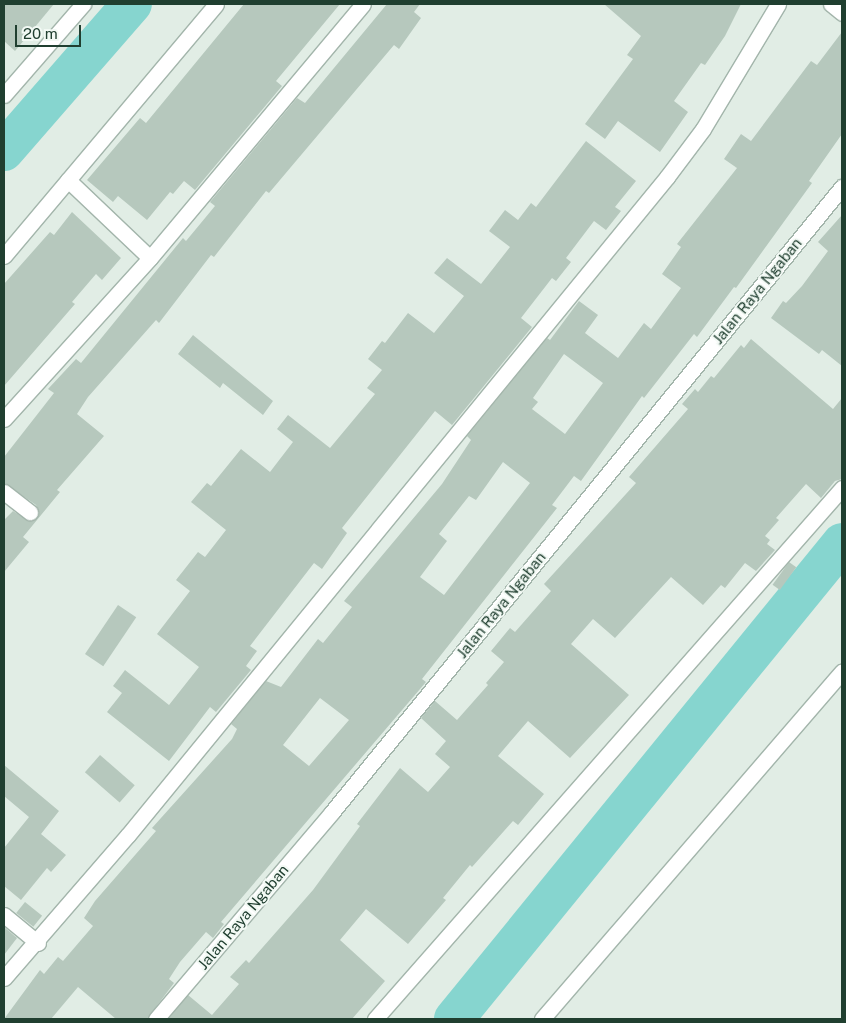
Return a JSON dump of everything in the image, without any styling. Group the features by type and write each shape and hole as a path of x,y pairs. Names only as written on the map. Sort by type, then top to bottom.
{"street":[{"path":"4,95 83,4"},
{"path":"4,256 216,4"},
{"path":"4,419 150,258 363,4"},
{"path":"4,978 38,943 666,177 703,129 778,4"},
{"path":"831,4 842,14"},
{"path":"68,180 150,258"},
{"name":"Jalan Raya Ngaban","path":"156,1019 332,812 842,187"},
{"path":"374,1019 842,488"},
{"path":"4,492 30,512"},
{"path":"542,1019 842,671"},
{"path":"4,915 38,943"}],"building":[{"path":"4,4 54,4 15,51 4,41"},
{"path":"244,4 340,4 276,81 282,86 195,190 184,181 173,194 170,192 147,220 118,196 113,202 87,180 140,118 146,123"},
{"path":"387,4 420,4 414,12 421,18 399,49 394,45 269,193 266,191 214,257 211,255 159,323 156,320 88,397 77,414 104,436 57,490 60,492 23,537 29,542 4,572 4,520 13,511 29,521 37,518 39,513 36,505 4,483 4,457 54,393 48,389 76,359 81,363 183,238 186,241 215,206 210,202 297,98 305,103"},
{"path":"604,4 741,4 725,36 705,65 701,63 674,101 688,112 660,152 618,121 605,139 585,124 633,59 627,55 641,36"},
{"path":"842,32 842,134 809,181 812,183 736,288 734,287 697,337 694,334 644,398 642,396 581,481 574,476 552,505 557,508 422,679 426,682 221,922 224,924 213,938 206,932 180,962 169,979 174,983 147,1019 116,1019 78,987 51,1019 4,1019 40,970 44,974 58,957 63,961 93,926 84,918 95,901 156,831 152,828 232,739 237,729 231,724 266,681 281,687 318,639 323,643 352,607 344,601 442,484 471,440 467,436 547,338 550,340 579,301 598,315 585,333 618,358 644,323 651,329 681,288 662,274 681,247 677,244 737,168 724,159 741,134 751,141 811,61 817,65","holes":["564,354 603,383 565,434 532,409 538,402 533,398","503,462 530,483 444,595 420,577 447,541 439,534 469,496 476,500","320,698 349,720 309,766 283,745"]},
{"path":"586,141 636,181 615,207 621,211 606,230 594,221 566,258 571,262 556,281 552,278 521,318 532,327 452,425 435,411 342,528 347,533 322,569 314,563 250,646 257,651 246,666 251,670 216,712 210,707 169,761 107,712 122,693 113,686 125,670 169,705 199,667 157,634 190,591 176,580 198,552 205,557 226,530 191,502 207,483 211,486 241,449 270,472 293,442 277,429 288,415 330,448 375,394 367,388 382,370 368,359 382,341 385,343 408,313 434,333 464,296 434,273 447,258 481,284 510,247 489,231 505,210 518,220 531,203 536,207"},
{"path":"72,212 121,258 102,280 96,274 72,302 75,304 4,386 4,284 50,232 54,235"},
{"path":"842,215 842,366 822,350 819,354 771,318 783,301 786,303 802,286 828,251 818,242"},
{"path":"193,335 273,401 263,415 223,383 220,388 178,354"},
{"path":"751,339 833,409 842,398 842,479 835,481 821,498 806,484 776,518 779,520 765,536 770,540 767,544 775,550 756,571 745,563 725,588 721,585 703,605 671,577 615,638 593,619 571,644 629,695 570,758 528,721 498,756 544,794 518,825 513,821 472,867 470,865 443,898 446,900 408,944 366,909 340,940 385,981 352,1019 168,1019 188,995 212,1015 239,984 230,977 246,960 249,963 313,890 360,826 357,824 400,768 428,792 450,767 435,754 446,741 421,718 435,701 457,720 488,685 486,683 504,662 491,651 510,628 515,632 551,591 544,584 636,483 629,477 688,409 682,404 695,389 698,392 711,376 714,378 741,345 744,348"},
{"path":"789,562 796,567 780,590 773,585"},
{"path":"118,605 136,617 103,666 85,654"},
{"path":"100,755 135,785 120,803 85,772"},
{"path":"4,765 59,811 41,834 66,855 51,872 47,868 21,900 4,886 4,848 29,817 4,796"},
{"path":"25,902 42,916 33,927 16,913"},
{"path":"4,927 17,938 4,955"}],"waterway":[{"path":"4,151 132,4"},
{"path":"454,1019 842,543"}]}
